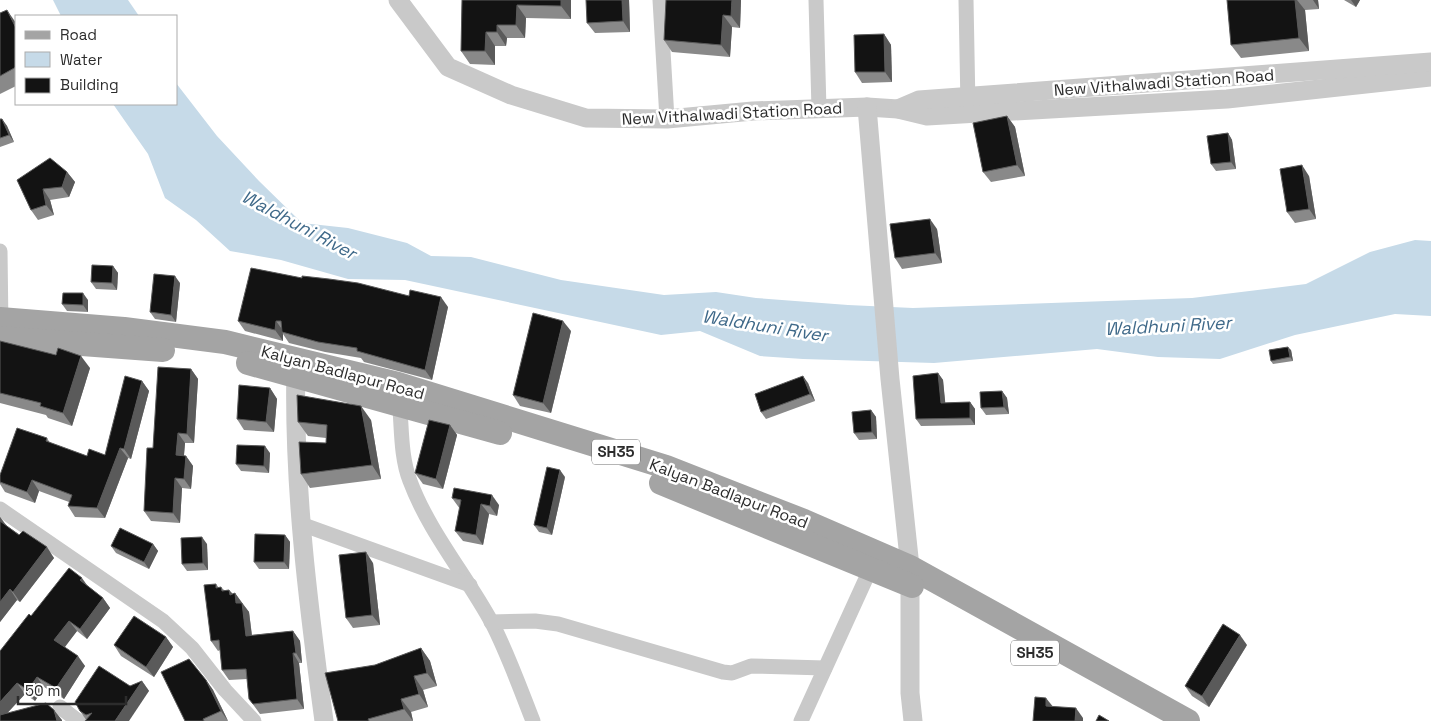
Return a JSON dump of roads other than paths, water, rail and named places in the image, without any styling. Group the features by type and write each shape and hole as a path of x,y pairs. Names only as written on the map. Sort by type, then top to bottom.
{"main road":[{"name":"Kalyan Badlapur Road","path":"1,327 124,329 225,342 296,368 399,394 666,467 804,521 874,560 910,576 1188,721"},
{"name":"Kalyan Badlapur Road","path":"910,576 1160,721"}],"street":[{"name":"New Vithalwadi Station Road","path":"398,0 448,67 511,95 586,118 667,119 753,111 867,107 898,109 927,116 968,106 1133,85 1431,62"},
{"path":"660,0 667,119"},
{"path":"816,0 819,109"},
{"path":"966,0 968,106"},
{"name":"New Vithalwadi Station Road","path":"968,106 1136,104 1227,99 1431,76"},
{"path":"1133,85 1136,104"},
{"path":"867,107 890,380 910,576 910,693 914,721"},
{"path":"0,251 1,327"},
{"path":"296,368 301,524 307,596 324,721"},
{"path":"399,394 402,437 409,480 426,514 492,622 533,721"},
{"path":"0,509 163,621 192,648 247,718"},
{"path":"301,524 470,585"},
{"path":"801,721 874,560"},
{"path":"492,622 536,621 558,624 722,672 732,673 751,666 825,668"},
{"path":"60,707 78,721"}],"water":[{"path":"53,0 128,0 138,15 60,15"},
{"name":"Waldhuni River","path":"178,86 217,136 302,223 348,228 407,243 431,256 471,257 561,280 664,295 716,292 756,298 913,308 1192,298 1306,284 1370,252 1415,240 1431,241 1431,316 1395,314 1295,335 1220,359 1158,357 1097,349 934,363 760,356 700,331 661,335 405,280 348,279 281,260 230,251 196,220 165,198 148,154 114,105 178,105"}]}
